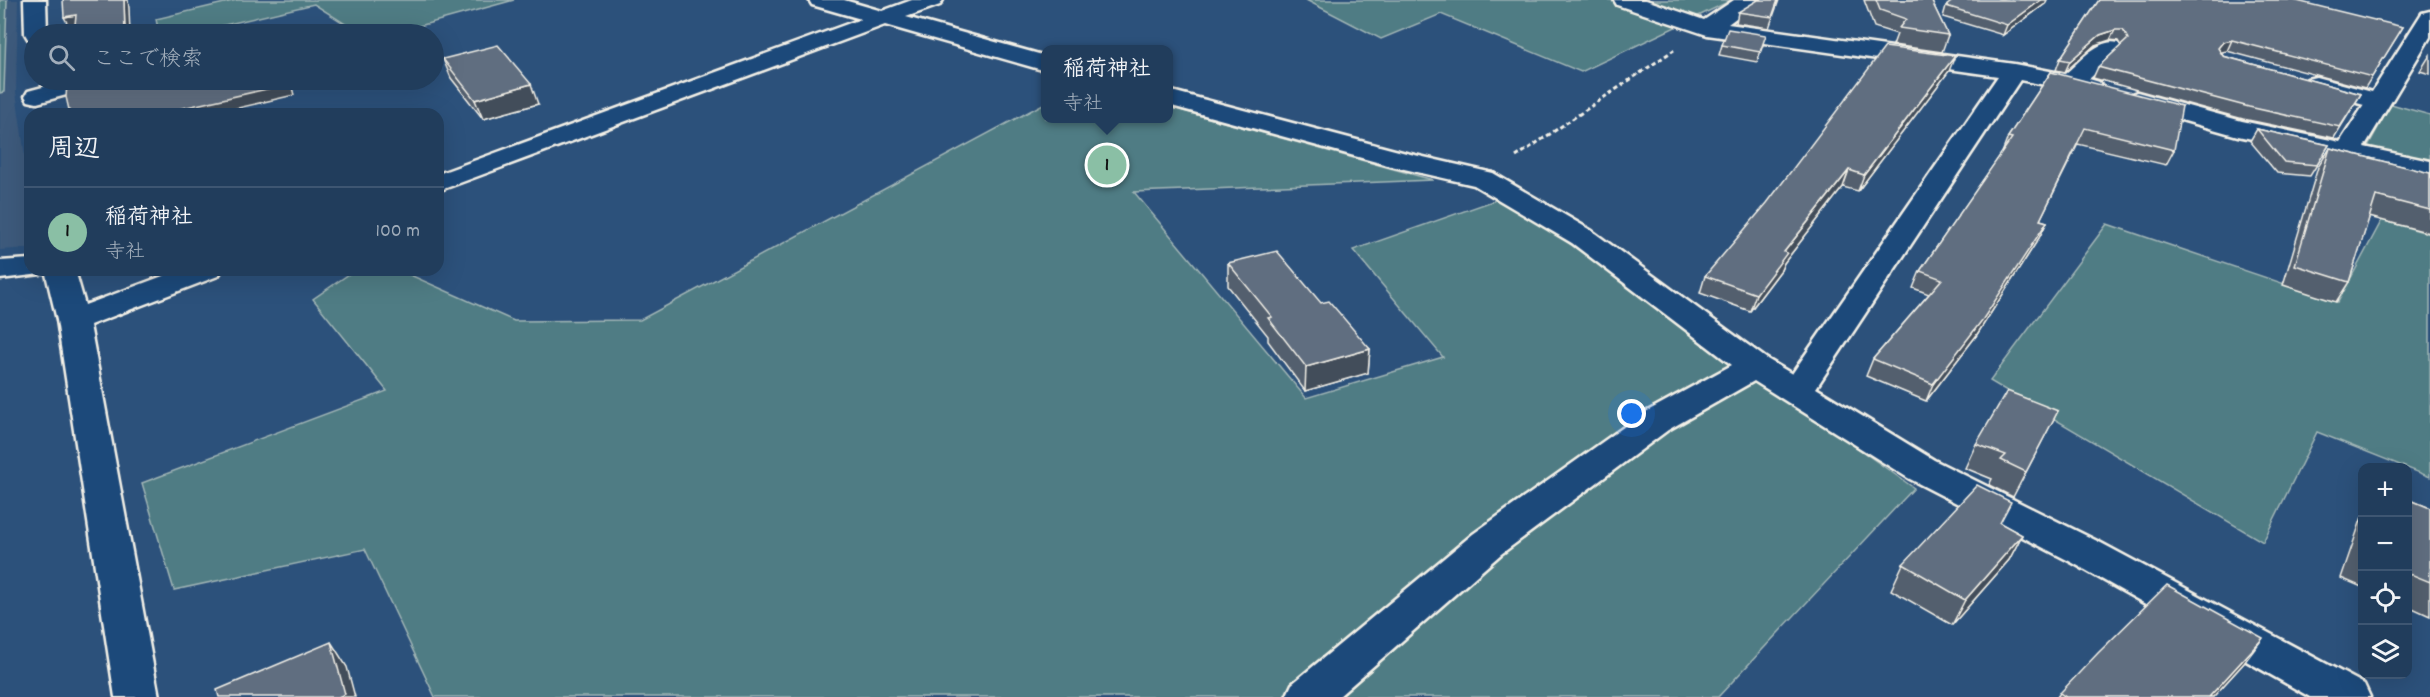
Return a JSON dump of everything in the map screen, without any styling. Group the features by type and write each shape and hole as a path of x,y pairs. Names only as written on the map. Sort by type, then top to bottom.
{"street":[{"path":"35,0 36,24"},
{"path":"820,0 1041,62"},
{"path":"444,181 932,0"},
{"path":"1625,0 1707,28 2013,71 2071,82 2238,128 2430,169"},
{"path":"1707,28 1749,0"},
{"path":"2348,152 2378,101 2415,27"},
{"path":"2071,82 2110,48"},
{"path":"1797,391 2013,71"},
{"path":"2291,78 2378,101"},
{"path":"37,97 60,90"},
{"path":"1173,98 1401,160 1483,179 1582,237 1755,366 1921,469 2087,553 2348,697"},
{"path":"0,270 24,268"},
{"path":"62,276 73,320 137,697"},
{"path":"73,320 191,276"},
{"path":"1308,697 1487,544 1655,422 1755,366"}],"path":[{"path":"1483,179 1707,28"}],"shaded area":[{"path":"0,0 18,0 16,92 24,150 24,248 0,250"}],"green space":[{"path":"0,0 7,0 4,92 0,93"},
{"path":"237,0 514,0 426,24 345,24 314,4 229,24 157,24 156,19"},
{"path":"1306,0 1732,0 1581,72 1441,14 1381,39"},
{"path":"2391,104 2430,115 2430,161 2367,148"},
{"path":"1041,105 1041,123 1173,123 1173,108 1433,180 1134,192 1306,398 1443,357 1353,250 1504,197 1914,488 1718,697 435,697 365,549 174,590 142,483 387,391 313,299 346,276 413,276 514,321 640,320"},
{"path":"2382,220 2430,234 2430,477 2412,470 2412,463 2395,463 2317,432 2263,542 1990,381 2107,224 2338,302"}],"building":[{"path":"63,0 124,0 125,24 75,24 76,15 64,17"},
{"path":"1758,0 1778,0 1772,17 1738,12"},
{"path":"1876,0 1931,0 1948,35 1899,28 1906,19 1880,10"},
{"path":"1954,0 2041,0 2007,25 1946,6"},
{"path":"2099,0 2293,0 2403,27 2372,77 2232,40 2223,42 2218,48 2223,56 2361,94 2340,127 2249,107 2098,67 2128,39 2123,30 2100,35 2070,61 2060,59"},
{"path":"1728,29 1766,35 1760,52 1722,45"},
{"path":"498,45 531,84 475,100 444,59"},
{"path":"1885,47 1955,56 1864,175 1849,170 1784,252 1787,253 1756,294 1705,276 1767,203"},
{"path":"2051,72 2182,106 2174,150 2085,128 2040,220 2047,222 1983,319 1933,384 1873,359 1942,279 1920,271 2012,138 2008,137"},
{"path":"67,90 262,90 183,108 69,108"},
{"path":"2257,129 2329,145 2317,165 2284,162"},
{"path":"2330,148 2430,173 2430,210 2376,196 2349,282 2295,265"},
{"path":"1277,251 1321,303 1329,301 1370,349 1306,367 1268,318 1272,317 1228,263"},
{"path":"2007,391 2058,411 2026,472 2001,460 2006,455 1976,444"},
{"path":"1977,485 2011,502 2000,523 2022,535 1965,600 1903,564"},
{"path":"2412,501 2430,508 2430,582 2412,575"},
{"path":"2167,585 2263,638 2209,697 2066,697 2060,693 2098,653"},
{"path":"331,642 345,694 338,697 219,697 217,690"}],"place":[{"name":"稲荷神社","path":"1107,165"}]}
